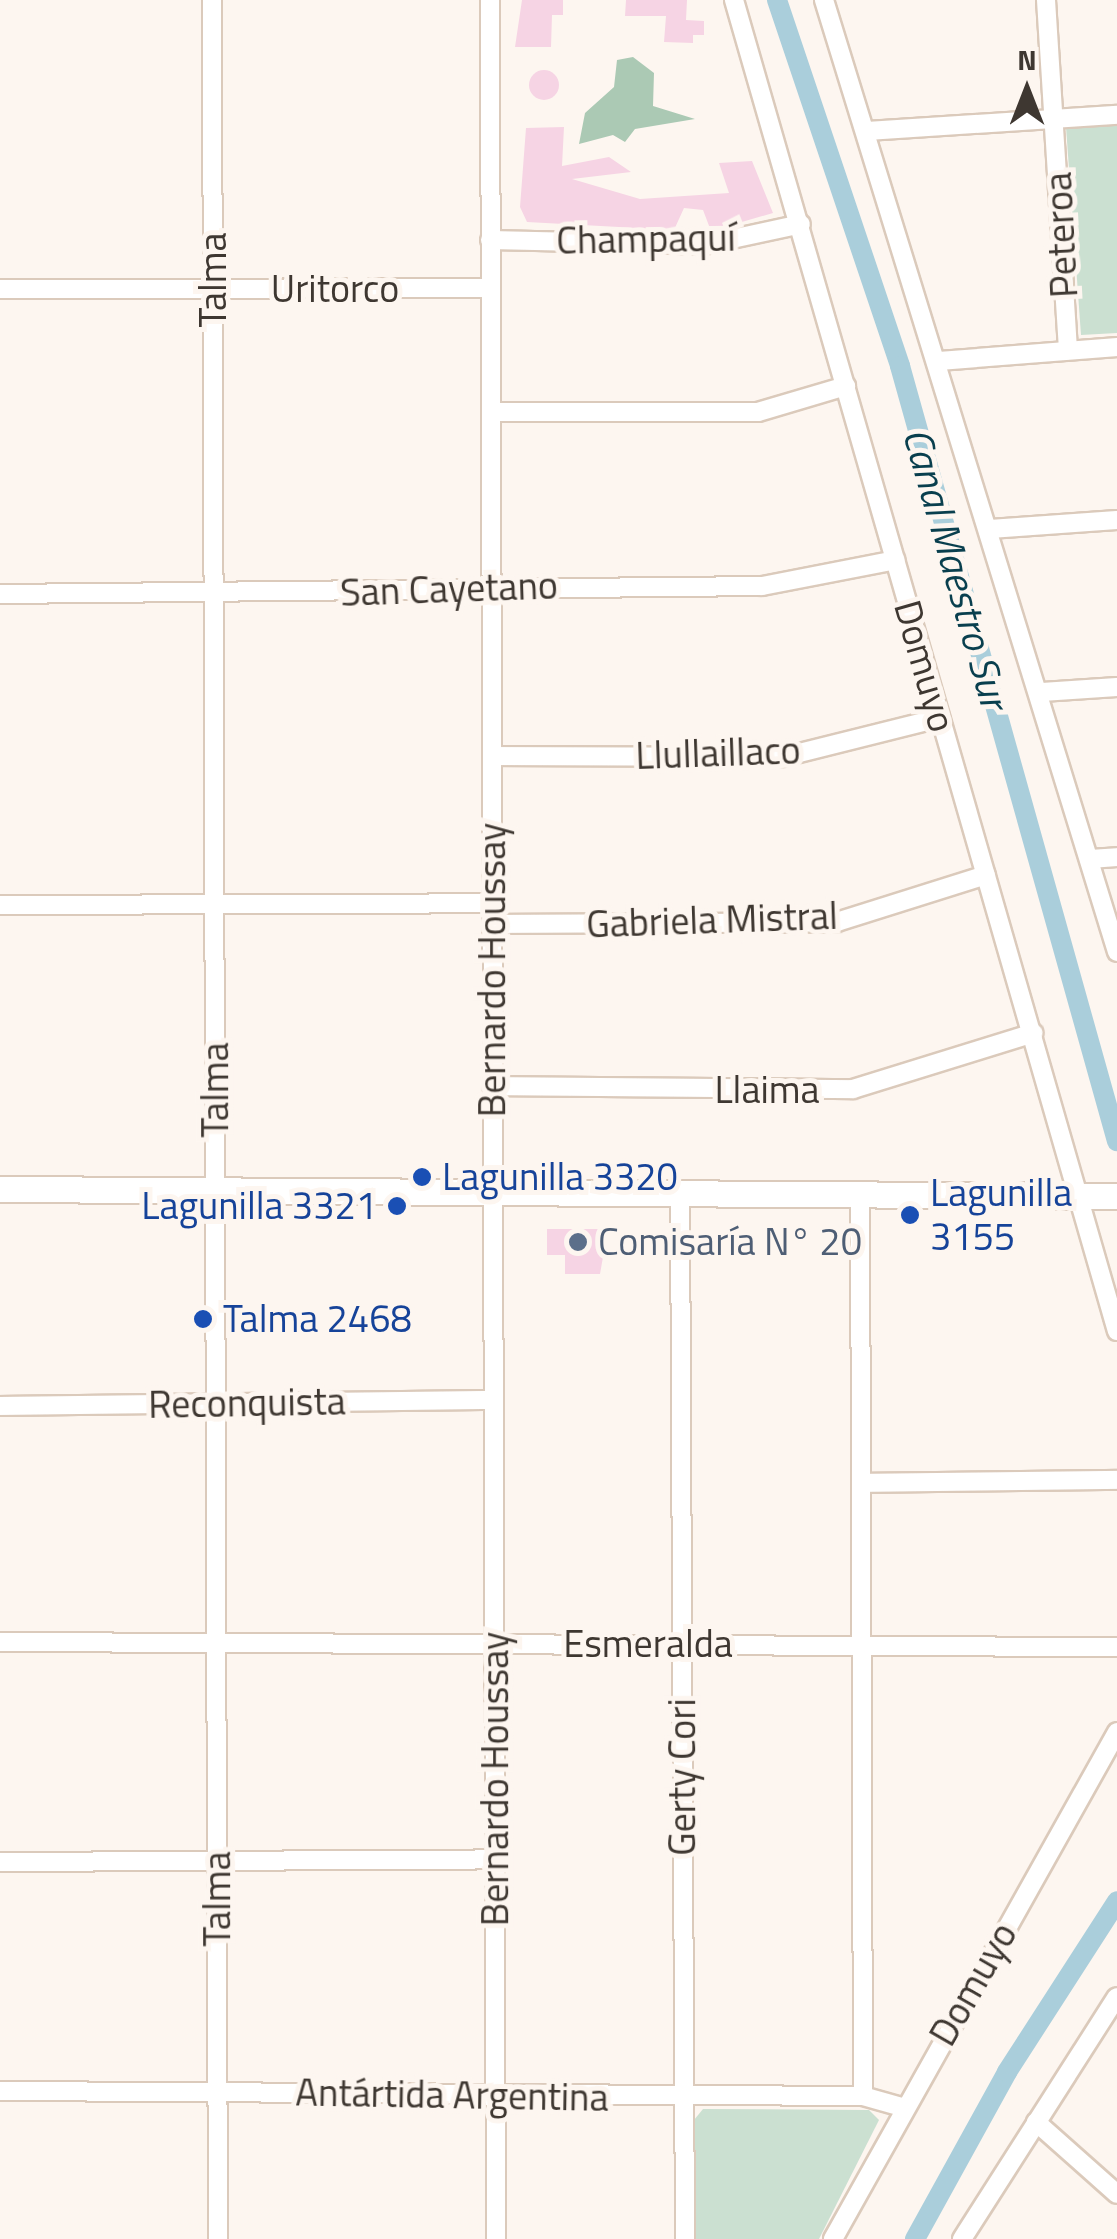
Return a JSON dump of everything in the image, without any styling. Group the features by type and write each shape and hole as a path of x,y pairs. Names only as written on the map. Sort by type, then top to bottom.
{"main road":[{"path":"0,1189 1117,1196"}],"street":[{"name":"Talma","path":"212,0 218,2239"},
{"name":"Bernardo Houssay","path":"490,0 496,2239"},
{"name":"Domuyo","path":"734,0 1117,1331"},
{"path":"824,0 1042,692 1117,952"},
{"name":"Peteroa","path":"1046,0 1068,350"},
{"path":"867,131 1117,115"},
{"name":"Champaquí","path":"490,240 704,244 801,224"},
{"name":"Uritorco","path":"0,289 490,288"},
{"path":"939,361 1117,346"},
{"path":"491,412 758,412 846,386"},
{"path":"990,528 1117,520"},
{"name":"San Cayetano","path":"0,594 762,586 896,560"},
{"path":"1042,692 1117,687"},
{"name":"Llullaillaco","path":"492,756 783,757 940,718"},
{"path":"1090,858 1117,857"},
{"name":"Gabriela Mistral","path":"492,924 837,922 986,875"},
{"path":"0,905 492,903"},
{"name":"Llaima","path":"492,1086 853,1089 1034,1033"},
{"path":"860,1194 863,2096"},
{"name":"Gerty Cori","path":"680,1195 685,2239"},
{"name":"Reconquista","path":"0,1406 494,1400"},
{"path":"862,1483 1117,1480"},
{"name":"Esmeralda","path":"0,1642 1117,1647"},
{"name":"Domuyo","path":"834,2239 902,2107 1117,1732"},
{"path":"0,1862 495,1860"},
{"path":"962,2239 1117,1997"},
{"name":"Antártida Argentina","path":"0,2092 218,2090 682,2100 863,2096 902,2107"},
{"path":"1036,2122 1117,2194"}],"green space":[{"path":"633,57 654,73 653,106 695,119 635,129 625,142 613,135 579,144 585,113 614,87 617,60"},
{"path":"1117,123 1117,333 1081,335 1066,127"},
{"path":"703,2109 869,2110 879,2120 819,2239 695,2239 694,2120"}],"building":[{"path":"522,0 563,0 563,15 552,15 551,47 515,47"},
{"path":"626,0 687,0 686,20 704,21 704,35 693,35 693,43 664,42 666,16 625,16"},
{"path":"544,70 555,74 559,85 555,96 544,100 533,96 529,85 533,74"},
{"path":"564,127 562,166 609,157 631,172 572,179 640,199 729,193 719,163 752,161 773,213 711,231 703,210 684,208 674,230 527,222 520,207 526,128"},
{"name":"Comisaría N° 20","path":"547,1229 608,1229 600,1274 565,1274 565,1255 547,1255"}],"waterway":[{"name":"Canal Maestro Sur","path":"777,0 900,366 1117,1141"},
{"name":"Canal Maestro Sur","path":"915,2239 1007,2072 1117,1901"}],"place":[{"name":"Lagunilla 3320","path":"422,1177"},
{"name":"Lagunilla 3321","path":"397,1206"},
{"name":"Lagunilla 3155","path":"910,1215"},
{"name":"Comisaría N° 20","path":"578,1242"},
{"name":"Talma 2468","path":"203,1319"}]}
